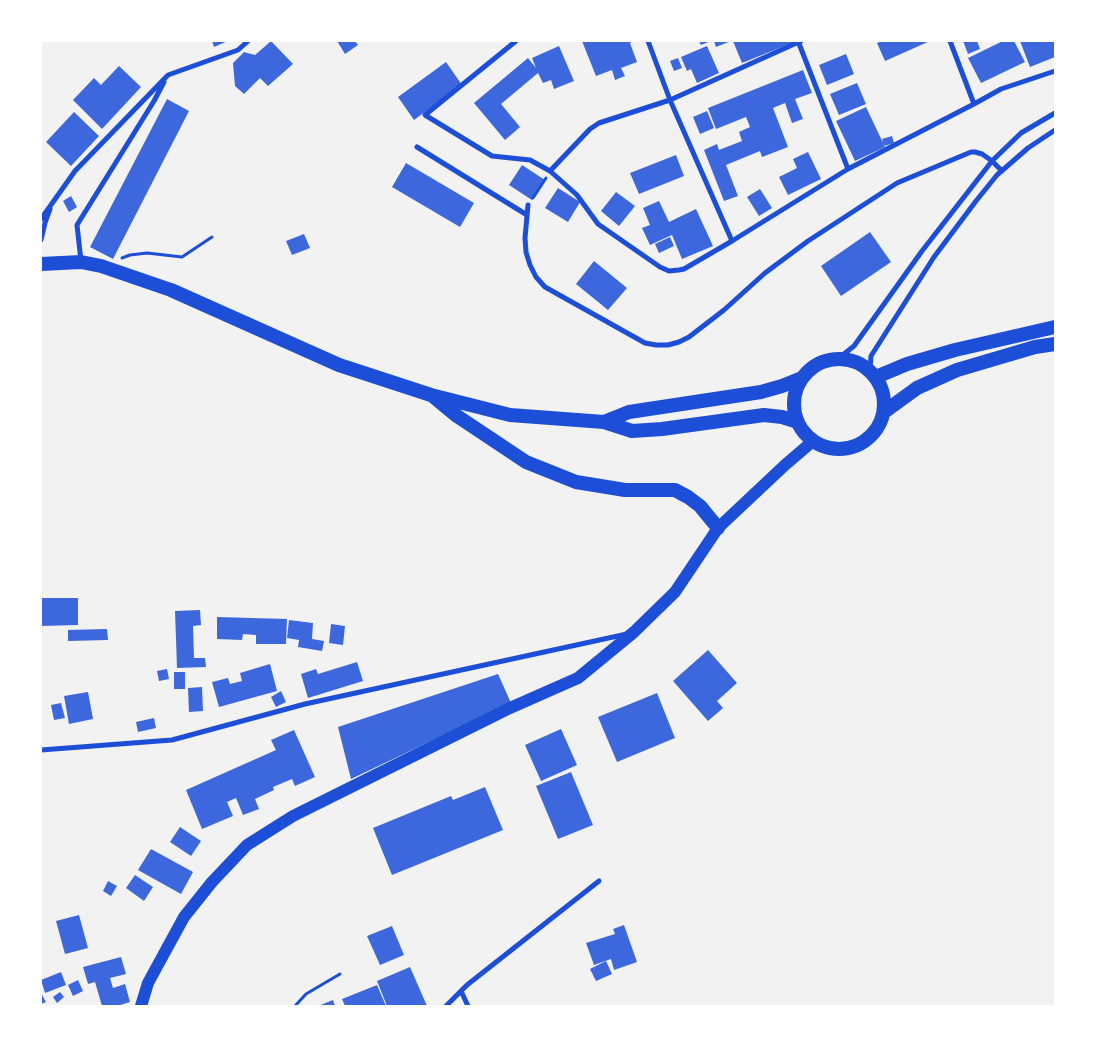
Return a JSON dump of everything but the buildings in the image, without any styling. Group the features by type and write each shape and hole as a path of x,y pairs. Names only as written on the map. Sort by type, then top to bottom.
{"highway":[{"path":"41,264 81,262 101,266 170,290 339,365 431,395 510,415 604,422 632,431 662,429 764,415 782,417 798,422"},
{"path":"873,373 955,350 1055,327"},
{"path":"884,412 917,388 957,370 1035,347 1055,344"},
{"path":"840,358 861,363 873,373 882,388 885,400 880,424 872,435 856,446 838,449 825,447 813,441 804,432 798,422 794,400 796,388 812,367 825,360 840,358"},
{"path":"604,422 629,412 761,392 802,378"},
{"path":"431,395 457,416 526,462 576,482 625,490 675,490 700,506 718,528"}],"main road":[{"path":"141,1006 148,983 184,917 212,882 247,846 293,816 510,708 578,678 634,632 675,592 718,528 813,441"}],"street":[{"path":"41,219 76,171 168,75 238,50 248,41"},
{"path":"516,41 426,116 492,156 530,160 550,171 577,195 598,224 660,267 669,271 684,268 732,241 848,169 1001,89 1055,71"},
{"path":"648,41 670,100 732,241"},
{"path":"950,41 974,104"},
{"path":"550,171 590,129 599,123 670,100 799,42 848,169"},
{"path":"81,262 77,225 154,101 168,75"},
{"path":"840,358 854,346 922,252 992,161 1021,133 1055,113"},
{"path":"873,373 871,356 934,257 976,201 1002,171 1028,148 1055,130"},
{"path":"417,147 527,215"},
{"path":"528,205 525,238 526,252 536,277 545,287 645,343 668,345 689,337 724,310 765,273 808,241 897,183 971,152 982,154 1002,171"},
{"path":"41,240 45,223 53,204"},
{"path":"41,750 172,740 305,704 634,632"},
{"path":"446,1006 468,985 598,881"},
{"path":"461,991 468,1006"}],"path":[{"path":"528,205 550,171"},
{"path":"101,266 130,254 146,253 182,257 212,237"},
{"path":"295,1006 306,994 340,974"}]}
